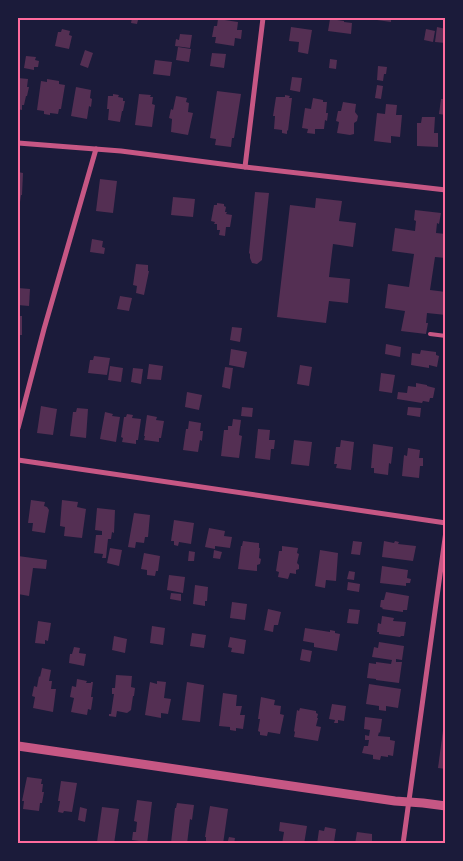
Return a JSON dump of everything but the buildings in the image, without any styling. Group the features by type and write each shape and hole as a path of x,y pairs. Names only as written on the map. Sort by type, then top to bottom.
{"street":[{"path":"245,167 263,18"},
{"path":"18,143 120,151 446,190"},
{"path":"18,428 44,329 96,150"},
{"path":"18,460 446,523"},
{"path":"403,844 446,531"},
{"path":"18,746 366,797 446,806"}],"lane":[{"path":"430,334 446,336"}]}
